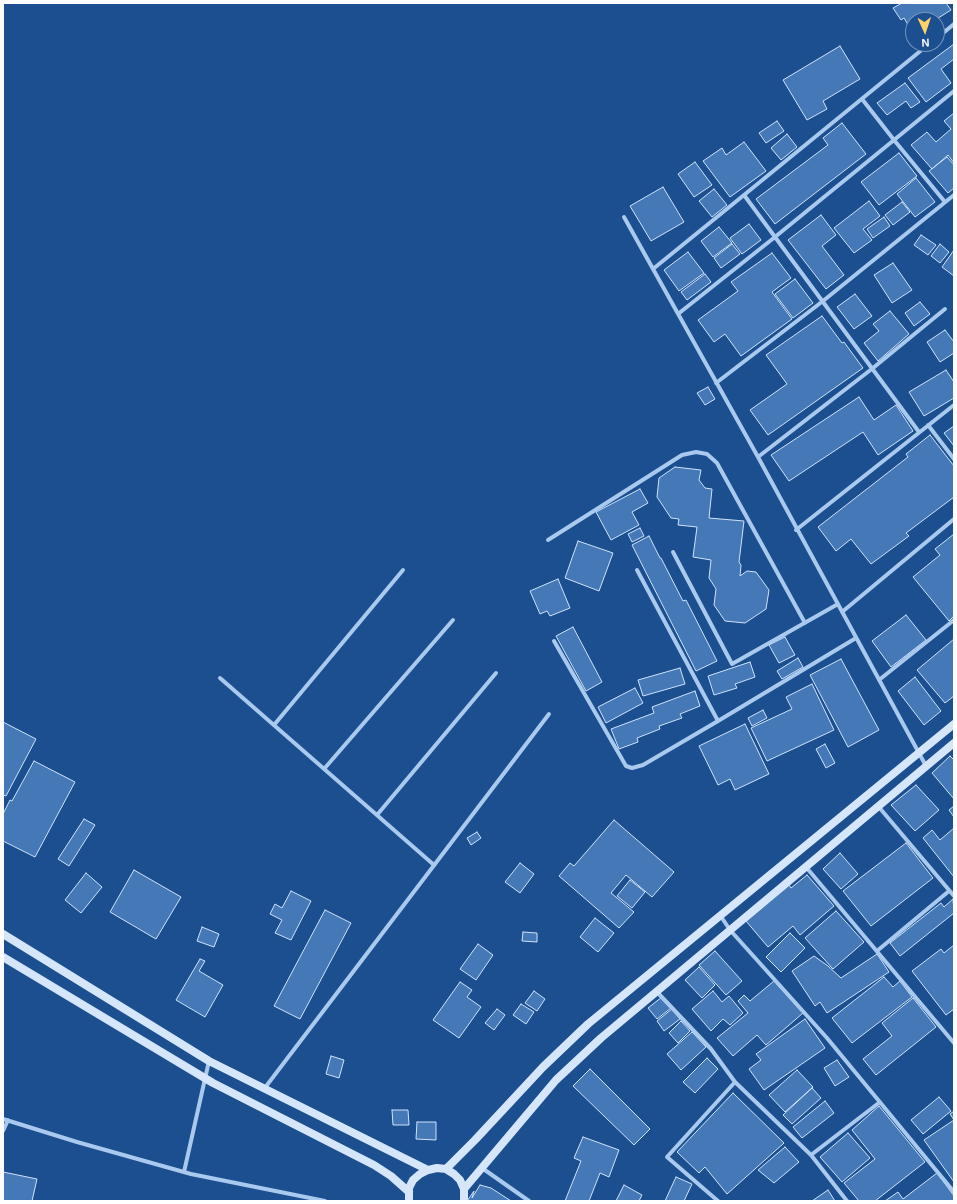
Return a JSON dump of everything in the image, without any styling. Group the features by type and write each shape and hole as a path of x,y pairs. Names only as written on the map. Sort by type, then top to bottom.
{"main road":[{"path":"446,1169 462,1154 543,1067 588,1024 954,724"},
{"path":"464,1189 556,1080 600,1038 926,766 953,746"},
{"path":"3,934 209,1062 428,1170"},
{"path":"3,957 220,1087 374,1165 391,1176 408,1198"},
{"path":"408,1198 413,1180 420,1174 437,1168 446,1169 460,1180 464,1189 464,1201"}],"street":[{"path":"945,31 954,24"},
{"path":"653,269 920,52"},
{"path":"678,314 954,91"},
{"path":"862,99 945,202"},
{"path":"744,195 919,432"},
{"path":"716,383 823,301 954,195"},
{"path":"624,217 758,457 796,530 880,680 926,766"},
{"path":"758,457 945,309"},
{"path":"796,530 954,405"},
{"path":"928,425 954,459"},
{"path":"548,540 682,455 696,452 707,454 717,463 805,623"},
{"path":"842,612 954,519"},
{"path":"673,552 732,664 838,604"},
{"path":"274,726 402,570"},
{"path":"637,570 718,721"},
{"path":"324,769 453,620"},
{"path":"880,680 954,620"},
{"path":"554,641 626,766 632,768 643,765 856,638"},
{"path":"377,815 496,673"},
{"path":"220,678 434,865"},
{"path":"264,1089 549,714"},
{"path":"878,806 954,896"},
{"path":"806,867 954,1044"},
{"path":"877,951 949,891"},
{"path":"720,916 730,930 828,1038 954,1192"},
{"path":"656,991 710,1049 735,1082 811,1155 847,1201"},
{"path":"184,1172 209,1062"},
{"path":"718,1201 667,1157 735,1082"},
{"path":"811,1155 880,1102"},
{"path":"3,1131 5,1119 77,1142 184,1172 325,1201"},
{"path":"481,1168 529,1201"}],"building":[{"path":"902,3 946,3 951,10 945,14 945,12 905,12 905,20 904,18 901,20 893,8"},
{"path":"954,44 954,59 941,69 951,83 926,102 908,78"},
{"path":"840,46 860,79 823,101 827,109 807,120 783,80"},
{"path":"905,83 920,102 911,108 906,101 887,115 877,103"},
{"path":"954,113 954,163 948,155 932,169 911,145 927,132 936,142 951,129 944,121"},
{"path":"777,121 784,131 766,143 759,133"},
{"path":"842,123 866,154 775,224 756,199 828,145 823,138"},
{"path":"787,134 797,147 781,160 771,148"},
{"path":"744,142 766,171 730,197 703,161 722,148 726,155"},
{"path":"899,153 917,176 879,205 861,182"},
{"path":"947,157 954,165 954,188 948,193 929,171"},
{"path":"695,162 712,185 694,197 678,174"},
{"path":"916,178 935,202 915,217 897,194"},
{"path":"663,187 684,222 651,241 630,206"},
{"path":"714,189 727,205 712,217 699,201"},
{"path":"869,201 880,216 863,229 872,240 854,253 834,228"},
{"path":"902,202 910,212 893,225 885,215"},
{"path":"821,215 836,235 822,246 844,275 826,289 788,240"},
{"path":"884,217 890,226 873,238 867,229"},
{"path":"749,224 761,240 742,254 730,238"},
{"path":"719,227 732,243 713,257 701,241"},
{"path":"921,235 936,245 928,255 914,245"},
{"path":"732,244 740,254 721,268 714,258"},
{"path":"940,244 949,252 940,263 931,256"},
{"path":"954,250 954,276 942,267"},
{"path":"688,252 704,273 679,291 664,270"},
{"path":"772,253 791,278 772,292 792,319 741,356 725,334 714,342 698,320 738,291 731,282"},
{"path":"893,263 912,290 892,303 874,275"},
{"path":"705,274 711,282 687,300 681,292"},
{"path":"795,279 813,303 793,318 775,294"},
{"path":"855,294 872,316 854,329 837,307"},
{"path":"920,302 930,314 914,326 905,313"},
{"path":"890,311 909,334 878,361 864,343 879,331 873,324"},
{"path":"822,316 863,368 768,435 750,410 787,384 766,355"},
{"path":"945,330 954,342 954,353 940,362 927,342"},
{"path":"946,370 954,382 954,398 924,416 909,392"},
{"path":"708,387 715,399 705,405 697,393"},
{"path":"859,397 874,420 896,405 913,431 878,455 863,432 789,481 771,455"},
{"path":"954,426 954,446 944,433"},
{"path":"930,435 954,466 954,497 906,533 909,536 871,564 851,539 836,551 818,527 908,457 906,454"},
{"path":"675,467 701,470 699,480 705,488 712,489 709,518 744,521 739,562 741,565 740,576 747,571 756,572 769,590 766,609 745,623 725,621 714,605 716,589 709,578 711,560 693,557 697,527 678,525 679,519 671,518 657,497 659,478"},
{"path":"640,489 648,503 632,512 639,525 611,540 596,512"},
{"path":"640,528 644,536 632,542 628,534"},
{"path":"954,534 954,616 949,621 913,577 940,555 935,549"},
{"path":"649,536 683,601 686,600 717,661 696,671 632,545"},
{"path":"578,541 613,553 599,591 565,578"},
{"path":"558,579 570,608 550,616 547,611 540,614 530,591"},
{"path":"906,615 926,640 891,667 872,641"},
{"path":"573,627 602,682 586,691 556,636"},
{"path":"785,637 795,655 779,663 769,645"},
{"path":"954,639 954,696 945,703 917,670"},
{"path":"798,658 803,667 782,679 777,671"},
{"path":"841,659 879,730 848,747 810,675"},
{"path":"750,662 755,677 735,684 737,688 714,695 708,676"},
{"path":"680,668 685,684 643,696 638,680"},
{"path":"915,677 941,711 924,725 898,691"},
{"path":"812,684 834,730 767,761 751,728 792,709 786,697"},
{"path":"635,688 643,703 606,723 598,707"},
{"path":"695,691 700,706 680,714 682,718 659,726 660,729 637,738 638,742 619,749 611,729 654,713 652,707"},
{"path":"763,710 767,718 752,726 748,718"},
{"path":"3,722 36,739 6,796 3,795"},
{"path":"745,724 769,774 735,790 730,779 718,785 699,746"},
{"path":"825,744 835,763 826,768 816,749"},
{"path":"950,756 954,760 954,799 932,773"},
{"path":"34,761 75,782 35,857 3,841 3,814 10,800 12,801"},
{"path":"916,785 939,810 915,831 891,805"},
{"path":"954,806 954,817 949,810"},
{"path":"84,819 95,825 69,866 58,859"},
{"path":"614,820 674,872 652,897 626,875 611,893 634,912 619,928 559,876 570,863 574,866"},
{"path":"954,828 954,877 923,838 932,830 940,840"},
{"path":"477,832 481,838 471,845 467,838"},
{"path":"906,843 933,878 871,926 843,891"},
{"path":"840,853 858,874 841,889 823,869"},
{"path":"520,863 534,874 520,893 505,882"},
{"path":"134,870 181,897 156,939 110,912"},
{"path":"86,873 102,887 81,913 65,900"},
{"path":"807,875 834,906 800,935 793,926 768,947 746,921 789,885 791,888"},
{"path":"630,880 645,892 632,908 617,896"},
{"path":"291,891 311,901 291,940 275,933 282,920 270,914 275,904 282,908"},
{"path":"953,899 954,913 900,956 890,943 941,903 944,907"},
{"path":"325,910 351,923 300,1019 274,1006"},
{"path":"836,911 864,942 833,969 805,938"},
{"path":"595,918 614,933 598,952 580,937"},
{"path":"202,927 219,934 214,947 197,941"},
{"path":"523,932 537,933 537,942 522,941"},
{"path":"790,933 805,948 781,972 766,957"},
{"path":"478,944 493,955 476,980 460,969"},
{"path":"954,945 954,1009 946,1015 912,971 941,949 944,953"},
{"path":"715,951 742,981 726,995 699,965"},
{"path":"877,954 889,972 827,1013 820,1002 815,1006 792,971 814,956 841,978"},
{"path":"200,959 205,961 199,971 223,985 205,1017 176,1000"},
{"path":"699,967 715,985 702,998 685,980"},
{"path":"884,977 893,987 900,981 912,997 852,1043 832,1018"},
{"path":"774,981 803,1013 766,1045 757,1035 733,1056 717,1038 748,1013 738,1001 744,995 750,1001"},
{"path":"460,982 472,990 467,997 481,1007 459,1038 433,1020"},
{"path":"534,991 545,999 537,1011 525,1003"},
{"path":"713,991 722,1002 729,996 743,1013 730,1025 723,1019 711,1031 692,1009"},
{"path":"662,997 671,1008 657,1019 648,1008"},
{"path":"913,998 936,1027 876,1075 863,1059 892,1036 882,1023"},
{"path":"521,1004 534,1012 526,1024 513,1015"},
{"path":"497,1009 505,1015 494,1030 485,1023"},
{"path":"672,1009 680,1019 664,1031 657,1021"},
{"path":"805,1019 825,1048 764,1090 749,1069 761,1060 756,1054"},
{"path":"681,1021 690,1031 678,1043 669,1033"},
{"path":"692,1032 706,1047 681,1070 667,1054"},
{"path":"331,1056 344,1060 339,1078 326,1074"},
{"path":"707,1058 718,1069 695,1093 683,1082"},
{"path":"837,1060 849,1077 835,1086 824,1068"},
{"path":"590,1069 650,1129 634,1145 573,1086"},
{"path":"797,1070 813,1087 785,1112 769,1095"},
{"path":"812,1088 821,1098 792,1124 783,1115"},
{"path":"733,1093 784,1143 727,1194 705,1167 699,1173 677,1152"},
{"path":"939,1097 951,1111 923,1134 911,1120"},
{"path":"825,1101 834,1113 802,1138 793,1127"},
{"path":"879,1106 925,1162 875,1201 859,1201 844,1183 875,1159 852,1130"},
{"path":"392,1110 408,1110 409,1125 393,1125"},
{"path":"954,1111 954,1120 950,1114"},
{"path":"954,1120 954,1182 924,1140"},
{"path":"417,1122 436,1122 436,1140 416,1139"},
{"path":"848,1133 870,1158 842,1182 820,1157"},
{"path":"583,1137 619,1150 609,1177 600,1173 589,1201 565,1201 581,1161 574,1158"},
{"path":"785,1147 799,1162 774,1183 758,1170"},
{"path":"3,1172 37,1179 32,1201 3,1201"},
{"path":"937,1173 954,1196 954,1201 885,1201 898,1192 903,1199"},
{"path":"676,1177 692,1184 684,1201 665,1201"},
{"path":"480,1185 491,1188 511,1201 467,1201 474,1191 472,1198"},
{"path":"624,1185 642,1195 639,1201 616,1201"},
{"path":"828,1190 835,1201 812,1201"}]}
